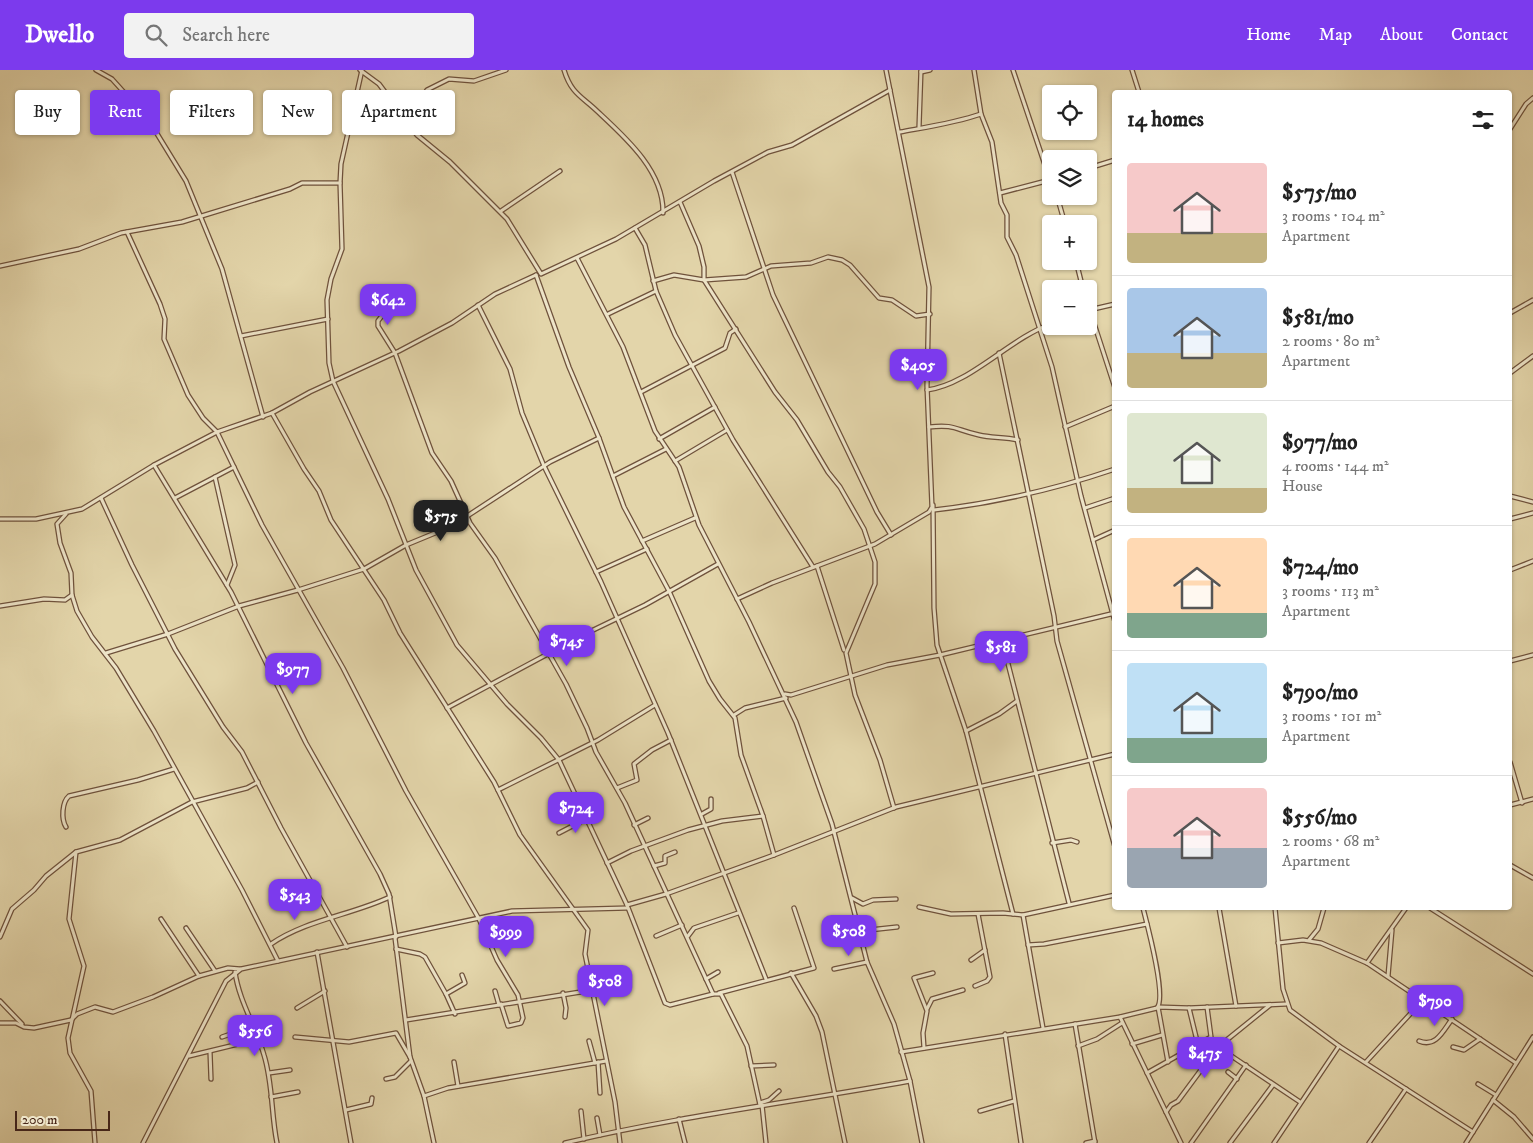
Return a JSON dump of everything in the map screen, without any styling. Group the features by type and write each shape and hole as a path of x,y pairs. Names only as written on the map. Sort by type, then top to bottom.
{"street":[{"path":"96,70 112,79 148,119 186,181 222,269 263,417"},
{"path":"384,90 380,84 362,70 345,138 340,183 342,249 329,286 329,363 333,381 388,499 416,570 457,645 516,714 541,738 559,760 627,906 665,1003 668,1006 815,967 794,908"},
{"path":"427,90 449,80 474,81 506,70"},
{"path":"564,70 567,81 576,94 603,116 647,163 662,201 662,213"},
{"path":"886,70 928,278 930,314 927,390 934,510 934,608 940,655 966,731 1013,914"},
{"path":"919,128 921,71 930,70"},
{"path":"974,70 980,114 992,142 1001,203 1007,215 1007,237 1016,255 1052,367 1078,481 1112,606"},
{"path":"1013,70 1042,155"},
{"path":"1132,70 1138,90"},
{"path":"0,519 36,519 82,508 154,465 217,432 263,417 300,396 395,353 447,326 495,294 577,258 636,228 768,152 800,141 890,90"},
{"path":"1512,126 1526,104 1533,98"},
{"path":"900,132 957,122 980,114"},
{"path":"419,135 501,211 512,225 538,274 569,367 599,438 624,507 668,591 709,681 720,699 734,715 741,755 774,855"},
{"path":"1097,166 1112,161"},
{"path":"501,211 560,171"},
{"path":"732,172 764,268 791,335 877,512 891,536"},
{"path":"0,266 79,249 127,232 201,217 290,189 302,183 340,183"},
{"path":"1000,193 1042,183"},
{"path":"680,202 699,246 704,267 704,280 775,392 798,420 864,529 875,562 875,585 853,631 846,653"},
{"path":"636,228 645,245 656,291 675,335 727,430 815,567 846,653 855,695 885,774 894,808"},
{"path":"127,232 164,313 164,339 195,408 217,432 262,526 370,718 406,792 479,919 520,1001 522,1021 519,1025 507,1026 495,991"},
{"path":"653,281 674,275 704,280 746,277 764,268 782,264 810,263 824,257 842,260 863,278 879,298 890,299 916,316 930,314"},
{"path":"577,258 608,314 659,438 675,461 695,518 786,698 810,759 834,832 867,962 894,1024 910,1081 922,1143"},
{"path":"608,314 656,291"},
{"path":"394,300 378,323 386,341 395,353 425,439 450,481 467,517 495,558 549,653 588,728 592,743 617,788 666,894 688,936 712,994"},
{"path":"1512,313 1533,300"},
{"path":"478,305 510,369 522,414 544,466 618,619 671,740 702,814 738,913 766,979"},
{"path":"1097,307 1112,305"},
{"path":"241,336 328,320"},
{"path":"927,390 960,377 1042,327"},
{"path":"641,392 725,348 730,333 736,329"},
{"path":"1097,333 1112,379"},
{"path":"999,353 1054,616 1055,629 1112,836"},
{"path":"1512,371 1533,356"},
{"path":"659,438 715,407"},
{"path":"1065,428 1112,407"},
{"path":"272,413 319,492 334,525 364,569 498,790 520,835 589,932 585,954 620,1143"},
{"path":"929,427 953,426 978,435 1018,440"},
{"path":"675,461 727,430"},
{"path":"106,653 168,634 238,606 298,590 364,569 406,545 431,536 467,517 544,466 599,438"},
{"path":"613,476 666,449"},
{"path":"154,465 227,585 306,744 380,874 390,897 411,1059 397,1076 386,1079"},
{"path":"175,498 234,467"},
{"path":"934,510 967,507 1028,493 1078,481 1112,469"},
{"path":"215,477 235,565 227,585"},
{"path":"1512,497 1533,502"},
{"path":"101,498 132,565 168,634 258,782 347,947"},
{"path":"1085,508 1112,499"},
{"path":"737,599 891,536 929,512 933,503"},
{"path":"1512,518 1533,512"},
{"path":"67,513 57,524 60,542 71,573 72,596 84,623 106,653 154,730 278,962"},
{"path":"642,541 695,518"},
{"path":"1093,540 1112,531"},
{"path":"596,572 647,549"},
{"path":"1512,569 1533,561"},
{"path":"447,708 549,653 618,619 718,564"},
{"path":"0,606 44,600 65,600 72,596"},
{"path":"734,715 745,708 786,698 887,665 1055,629 1112,614"},
{"path":"1002,640 1069,904"},
{"path":"1512,660 1533,655"},
{"path":"786,698 791,695"},
{"path":"966,731 999,714 1018,701"},
{"path":"498,790 592,743 655,705"},
{"path":"617,788 637,780 633,765 652,750 671,740"},
{"path":"0,1023 16,1022 26,1028 54,1025 71,1020 77,1014 95,1007 113,1012 124,1010 198,976 214,971 228,968 241,969 278,962 317,952 396,938 512,911 575,910 627,906 774,855 894,808 1112,755"},
{"path":"66,827 62,820 64,802 69,796 138,780 174,769"},
{"path":"1512,769 1522,803"},
{"path":"0,936 12,909 34,890 46,876 76,852 120,840 192,802 246,788 258,782"},
{"path":"702,814 710,809 711,799"},
{"path":"1512,805 1533,799"},
{"path":"607,863 644,846 706,826 731,819 762,816"},
{"path":"634,825 648,818"},
{"path":"559,833 586,820"},
{"path":"1052,843 1070,840 1077,842"},
{"path":"76,852 69,919 84,966 68,1038 69,1049 91,1091 95,1143"},
{"path":"654,866 665,863 665,856 675,852"},
{"path":"1512,866 1533,878"},
{"path":"919,907 951,914 1023,915 1112,895"},
{"path":"270,944 282,936 330,917 366,908 390,897"},
{"path":"852,898 863,904 874,900 896,899"},
{"path":"1144,910 1159,983 1160,1000 1158,1007 1168,1062"},
{"path":"1220,910 1236,1006"},
{"path":"1275,910 1286,1004 1295,1015 1339,1046 1473,1132"},
{"path":"1309,940 1318,929 1323,910"},
{"path":"1367,963 1405,910"},
{"path":"1433,910 1533,974"},
{"path":"688,936 694,928 738,913"},
{"path":"975,986 990,978 978,914"},
{"path":"1023,915 1042,1028"},
{"path":"161,919 198,976"},
{"path":"1028,945 1044,944 1147,924"},
{"path":"656,936 682,925"},
{"path":"860,931 897,927"},
{"path":"186,928 214,971"},
{"path":"1388,976 1392,929"},
{"path":"1278,943 1309,940 1335,947 1367,963 1516,1063"},
{"path":"396,949 420,954 425,957 446,994 454,1014"},
{"path":"971,960 984,950"},
{"path":"317,952 335,1040 351,1143"},
{"path":"834,968 867,962"},
{"path":"143,1143 226,981 241,969"},
{"path":"236,972 239,994 254,1026 269,1073 277,1143"},
{"path":"706,979 718,972"},
{"path":"791,973 816,1016 822,1032 845,1143"},
{"path":"927,1010 914,978 933,974"},
{"path":"446,994 465,984 462,975"},
{"path":"406,1020 454,1014 563,993 593,990"},
{"path":"924,1048 923,1033 927,1010 932,999 963,990"},
{"path":"297,1008 325,991"},
{"path":"563,993 566,1008 564,1017"},
{"path":"718,993 746,1041 761,1105 766,1143"},
{"path":"1366,1062 1423,1000"},
{"path":"0,1001 26,1028"},
{"path":"901,1052 1075,1024 1158,1007 1189,1008 1286,1004"},
{"path":"1166,1112 1170,1105 1178,1101 1217,1047 1270,1005"},
{"path":"1146,1073 1198,1046 1212,1035 1207,1007"},
{"path":"1189,1008 1198,1046"},
{"path":"1120,1016 1180,1143"},
{"path":"1419,1042 1433,1043 1452,1019"},
{"path":"1078,1046 1096,1039 1122,1023"},
{"path":"1075,1024 1095,1142 1086,1143"},
{"path":"222,1037 254,1026"},
{"path":"296,1037 349,1042 396,1033 411,1059 424,1096 434,1143"},
{"path":"1005,1034 1021,1143"},
{"path":"1132,1044 1162,1035"},
{"path":"1466,1143 1533,1037"},
{"path":"1454,1048 1464,1050 1480,1038"},
{"path":"188,1056 259,1040"},
{"path":"589,1041 596,1062 600,1093"},
{"path":"1274,1143 1339,1046"},
{"path":"1217,1047 1300,1102"},
{"path":"210,1052 211,1079"},
{"path":"424,1096 458,1086 606,1061"},
{"path":"454,1062 458,1086"},
{"path":"751,1066 774,1065"},
{"path":"1191,1143 1246,1065"},
{"path":"269,1073 290,1070"},
{"path":"1228,1072 1237,1078"},
{"path":"565,1143 619,1130 679,1119 761,1105 836,1096 910,1081"},
{"path":"1230,1143 1273,1084"},
{"path":"1478,1084 1496,1095"},
{"path":"1369,1143 1406,1089"},
{"path":"761,1105 780,1091"},
{"path":"271,1097 298,1092"},
{"path":"346,1110 371,1104 372,1098"},
{"path":"1493,1100 1510,1114 1533,1139"},
{"path":"980,1111 1014,1101"},
{"path":"581,1111 584,1138"},
{"path":"597,1118 600,1135"},
{"path":"679,1119 685,1143"},
{"path":"1530,1135 1533,1131"}]}
